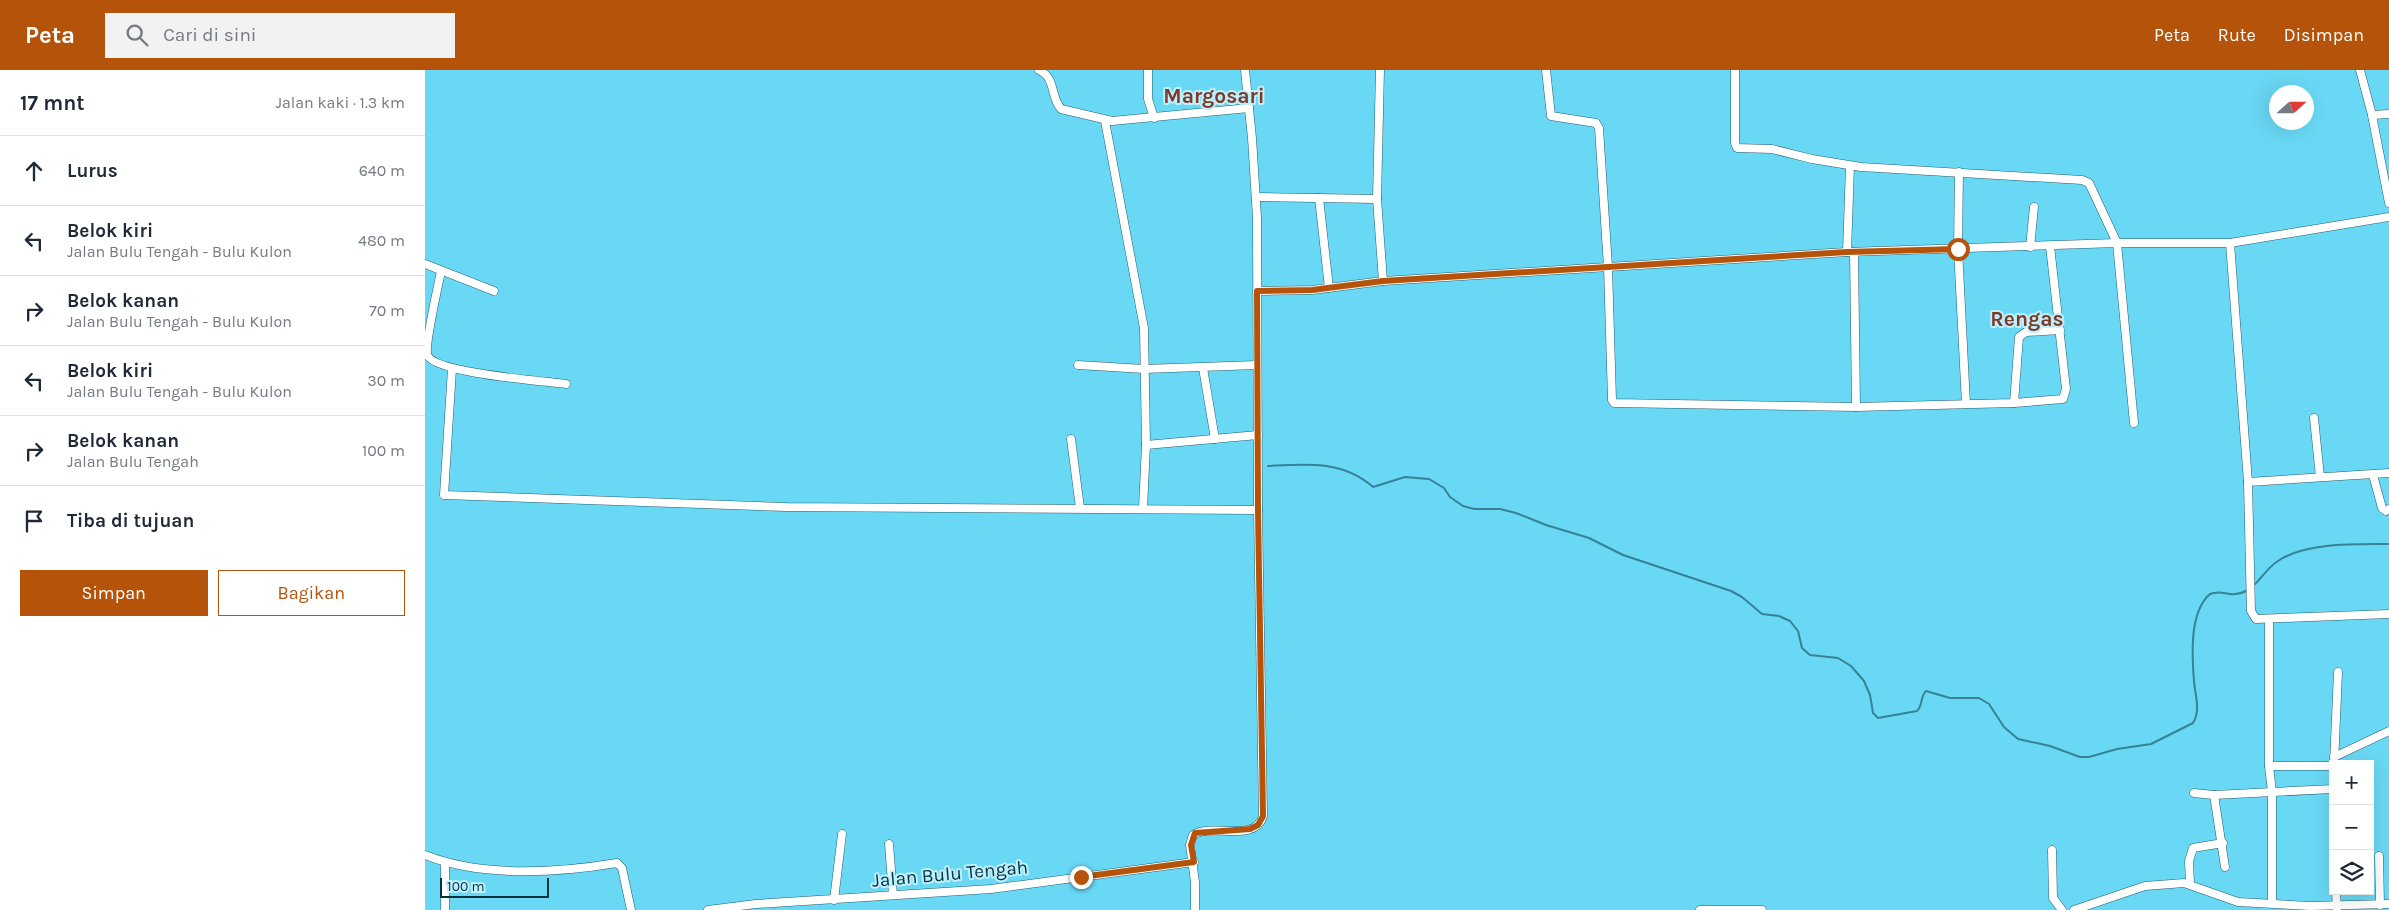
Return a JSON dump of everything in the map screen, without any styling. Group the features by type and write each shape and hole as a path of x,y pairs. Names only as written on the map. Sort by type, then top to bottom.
{"street":[{"path":"1040,70 1049,77 1055,100 1061,109 1105,121 1249,108"},
{"path":"1148,70 1148,99 1154,118"},
{"path":"1195,910 1194,862 1191,845 1195,833 1250,829 1258,825 1263,816 1255,196 1245,70"},
{"path":"1380,70 1377,199 1383,281"},
{"path":"1546,70 1551,116 1596,123 1598,125 1607,267 1612,400 1614,403 1856,407 2057,401 2066,395 2050,246"},
{"path":"1735,70 1735,144 1737,148 1772,149 1850,166 2086,181 2091,186 2117,244 2134,423"},
{"path":"2360,70 2372,115 2389,203"},
{"path":"2372,115 2389,114"},
{"path":"1105,121 1144,328 1146,445 1143,508"},
{"path":"1850,166 1856,407"},
{"path":"1959,172 1958,249 1966,404"},
{"path":"1255,196 1377,199"},
{"path":"1319,198 1329,288"},
{"path":"2030,247 2033,207"},
{"path":"1257,291 1329,288 1383,281 1851,252 2117,244 2230,243 2389,217"},
{"path":"2230,243 2248,482 2251,611 2256,620 2389,614"},
{"path":"425,264 494,291"},
{"path":"441,271 426,343 427,356 430,360 452,368 565,384"},
{"path":"2013,403 2019,338 2026,332 2060,330"},
{"path":"1078,365 1144,369 1257,365"},
{"path":"452,368 443,495 786,507 1258,510"},
{"path":"1203,368 1215,439"},
{"path":"2314,418 2320,477"},
{"path":"1146,445 1258,434"},
{"path":"1071,439 1080,508"},
{"path":"2248,482 2389,473"},
{"path":"2373,475 2381,506 2385,511 2389,509"},
{"path":"2269,619 2269,766 2272,792 2272,903"},
{"path":"2334,760 2338,672"},
{"path":"2338,760 2389,731"},
{"path":"2269,766 2329,762"},
{"path":"2194,794 2214,795 2329,789"},
{"path":"2214,795 2223,843 2225,867"},
{"path":"834,900 841,834"},
{"path":"2190,884 2189,861 2193,848 2223,843"},
{"path":"889,844 893,895"},
{"path":"2052,850 2053,898 2062,910"},
{"path":"425,855 445,863 478,868 546,871 617,863 622,868 631,910"},
{"path":"2379,856 2380,905"},
{"name":"Jalan Bulu Tengah","path":"708,910 757,904 991,890 1194,862"},
{"path":"445,863 445,910"},
{"path":"2074,910 2145,886 2190,884 2222,898 2238,902 2272,903 2292,907 2336,908 2362,908 2389,904"},
{"path":"2336,895 2336,908"},
{"path":"1700,910 1761,910"}],"waterway":[{"path":"1268,466 1310,465 1336,468 1361,478 1373,487 1405,477 1429,479 1444,488 1450,497 1463,506 1474,509 1500,509 1516,513 1546,525 1589,538 1623,555 1731,591 1742,597 1762,614 1779,616 1790,621 1798,631 1802,648 1810,655 1838,658 1851,666 1864,681 1870,695 1873,713 1878,718 1917,711 1926,691 1950,698 1979,698 1989,704 2004,727 2018,739 2050,746 2080,757 2089,757 2117,749 2151,744 2193,723 2197,713 2193,635 2198,612 2210,594 2219,592 2236,594 2248,590"},
{"path":"2254,585 2274,563 2302,550 2332,545 2389,544"}],"district":[{"name":"Margosari","path":"1214,96"},
{"name":"Rengas","path":"2027,319"}],"route":[{"path":"1081,877 1194,862 1191,839 1195,833 1250,829 1258,825 1263,816 1258,510 1257,291 1312,290 1383,281 1847,252 1958,249"}]}
